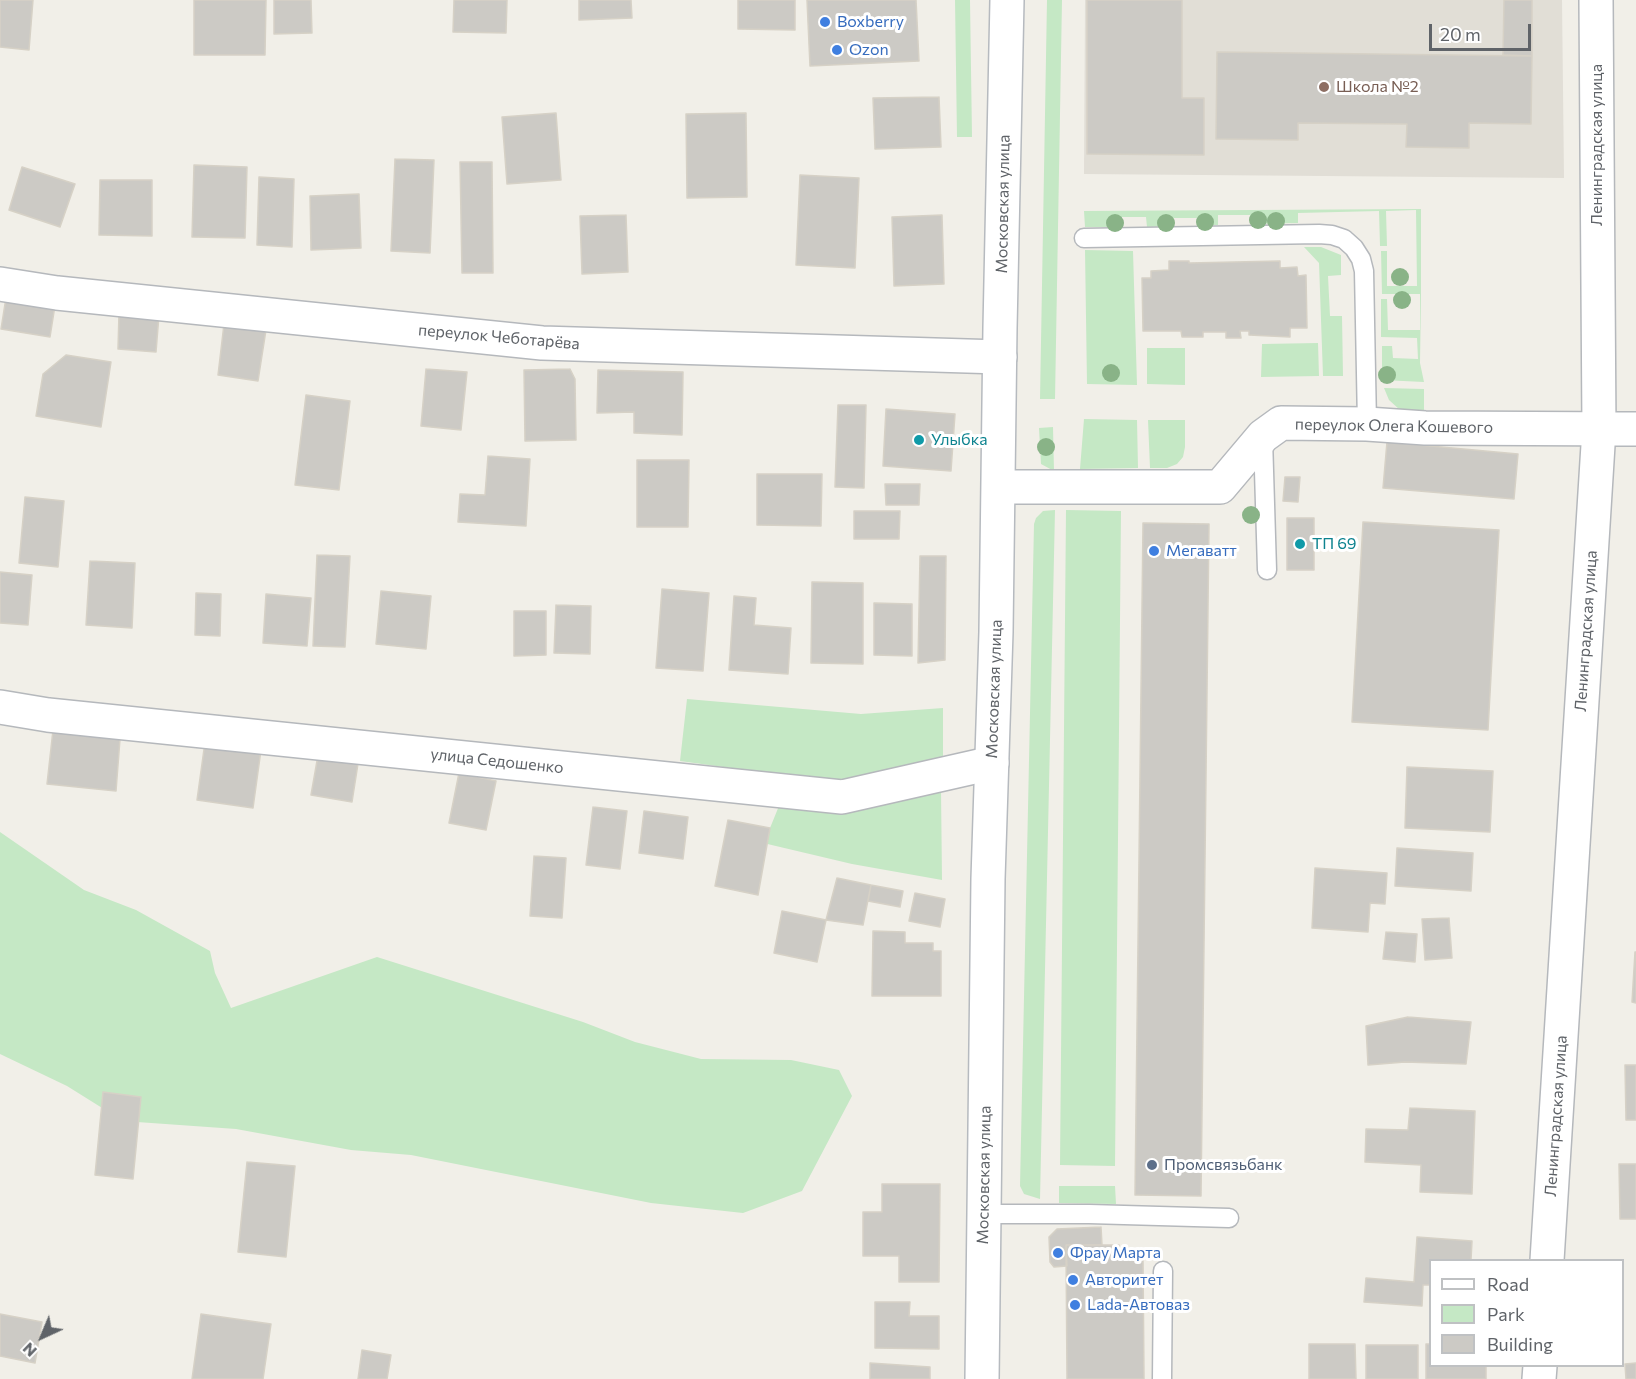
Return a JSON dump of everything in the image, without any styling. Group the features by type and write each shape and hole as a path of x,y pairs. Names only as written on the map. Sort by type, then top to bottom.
{"street":[{"name":"Московская улица","path":"982,1379 983,1214 1007,0"},
{"name":"Ленинградская улица","path":"1547,1259 1599,429 1596,0"},
{"name":"переулок Чеботарёва","path":"0,284 57,293 542,344 1000,357"},
{"name":"переулок Олега Кошевого","path":"999,486 1220,486 1263,436 1281,423 1367,424 1425,428 1636,429"},
{"name":"улица Седошенко","path":"0,707 60,716 842,796 992,763"}],"lane":[{"path":"1084,238 1319,234 1344,239 1361,259 1364,271 1367,424"},
{"path":"1263,436 1267,570"},
{"path":"983,1214 1229,1218"},
{"path":"1162,1379 1163,1271"}],"shaded area":[{"name":"Школа №2","path":"1085,0 1562,0 1564,178 1084,174"}],"green space":[{"path":"955,0 970,0 972,137 957,137"},
{"path":"1047,0 1062,0 1055,399 1040,399"},
{"path":"1421,209 1420,363 1424,382 1382,380 1382,346 1392,346 1393,358 1418,359 1417,338 1381,337 1381,299 1387,299 1388,330 1420,330 1420,294 1382,294 1381,251 1387,251 1387,286 1417,286 1416,210 1386,211 1387,246 1380,246 1379,211 1298,213 1298,223 1250,224 1250,215 1218,215 1218,225 1201,225 1200,218 1174,218 1174,226 1147,227 1146,217 1122,217 1122,227 1085,227 1084,211"},
{"path":"1304,247 1321,247 1341,255 1341,275 1328,276 1330,316 1342,316 1343,376 1323,376 1319,263"},
{"path":"1085,250 1133,251 1137,385 1087,384"},
{"path":"1318,343 1319,376 1261,377 1262,344"},
{"path":"1147,348 1185,348 1185,385 1147,384"},
{"path":"1384,388 1424,389 1424,411 1400,410 1389,400"},
{"path":"1084,419 1137,420 1138,468 1080,469"},
{"path":"1148,420 1185,420 1185,447 1183,457 1177,464 1167,468 1150,468"},
{"path":"1053,427 1054,471 1041,464 1039,428"},
{"path":"1055,510 1040,1199 1024,1194 1020,1186 1034,524 1043,511"},
{"path":"1066,510 1121,511 1115,1166 1060,1165"},
{"path":"687,699 861,714 943,708 943,762 839,783 680,761"},
{"path":"941,790 942,880 852,864 759,842 770,828 781,801"},
{"path":"0,832 84,890 136,910 210,951 215,973 231,1008 377,957 583,1022 635,1042 701,1059 791,1060 839,1070 852,1096 802,1191 743,1213 651,1203 411,1155 351,1150 236,1129 123,1121 67,1086 0,1054"},
{"path":"1059,1186 1115,1186 1116,1204 1059,1203"}],"building":[{"path":"0,0 33,0 29,50 0,47"},
{"path":"194,0 266,0 265,55 194,55"},
{"path":"274,0 311,0 312,33 274,34"},
{"path":"454,0 507,0 506,33 453,32"},
{"path":"579,0 631,0 632,18 579,20"},
{"path":"738,0 795,0 795,30 738,29"},
{"path":"807,0 916,0 919,61 810,66"},
{"path":"1087,0 1182,0 1182,98 1204,98 1204,155 1087,154"},
{"path":"1504,0 1532,0 1532,56 1503,55"},
{"path":"1217,52 1532,56 1531,124 1469,123 1469,148 1406,147 1407,124 1298,123 1298,140 1216,139"},
{"path":"939,97 941,147 875,149 873,98"},
{"path":"556,113 561,180 507,184 502,117"},
{"path":"746,113 747,197 687,198 686,114"},
{"path":"395,159 434,160 430,253 391,251"},
{"path":"460,162 492,162 493,273 462,273"},
{"path":"194,165 247,167 245,238 192,237"},
{"path":"22,167 75,184 60,227 9,210"},
{"path":"800,175 859,178 855,268 796,265"},
{"path":"259,177 294,179 292,247 257,245"},
{"path":"100,180 152,180 152,236 99,235"},
{"path":"359,194 361,248 311,250 310,196"},
{"path":"626,215 628,272 582,274 580,216"},
{"path":"942,215 944,284 894,286 892,217"},
{"path":"1169,261 1189,261 1189,263 1280,261 1280,268 1297,267 1298,276 1306,275 1307,328 1290,328 1290,337 1249,335 1249,331 1240,331 1241,338 1226,338 1226,332 1203,332 1203,337 1182,337 1181,331 1143,331 1142,278 1151,278 1151,271 1169,270"},
{"path":"8,285 57,293 50,337 1,329"},
{"path":"119,313 159,315 156,352 118,349"},
{"path":"224,324 266,330 258,381 218,375"},
{"path":"66,355 111,362 101,427 36,416 43,374"},
{"path":"426,369 467,372 461,430 421,426"},
{"path":"570,369 575,379 576,440 525,441 524,370"},
{"path":"598,370 683,372 682,435 634,433 634,412 597,413"},
{"path":"306,395 350,401 339,490 295,485"},
{"path":"838,405 866,405 864,488 835,487"},
{"name":"Улыбка","path":"886,409 955,414 951,471 883,466"},
{"path":"1387,442 1518,454 1514,499 1383,488"},
{"path":"488,456 530,459 526,526 458,522 460,494 485,495"},
{"path":"637,460 689,460 688,527 637,527"},
{"path":"757,474 822,474 821,526 757,525"},
{"path":"1285,477 1300,477 1298,502 1283,501"},
{"path":"885,484 920,484 919,505 886,505"},
{"path":"25,497 64,501 58,567 19,563"},
{"path":"854,511 900,511 899,539 854,539"},
{"name":"ТП 69","path":"1287,518 1314,518 1314,570 1287,570"},
{"path":"1363,522 1499,530 1488,730 1352,722"},
{"path":"1143,523 1209,524 1201,1196 1135,1195"},
{"path":"317,555 350,556 345,647 313,646"},
{"path":"920,556 946,556 945,660 918,663"},
{"path":"90,561 135,563 132,628 86,625"},
{"path":"0,572 32,575 28,625 0,623"},
{"path":"812,582 863,583 863,664 811,663"},
{"path":"662,589 709,593 703,671 656,668"},
{"path":"381,591 431,596 426,649 376,644"},
{"path":"196,593 221,594 220,636 195,635"},
{"path":"266,594 311,598 307,646 263,643"},
{"path":"734,596 756,598 754,625 791,628 788,674 729,670"},
{"path":"874,603 912,604 912,656 874,655"},
{"path":"556,605 591,606 590,654 554,653"},
{"path":"514,611 546,611 546,655 514,656"},
{"path":"53,730 120,739 116,791 47,784"},
{"path":"205,742 261,750 253,808 197,800"},
{"path":"320,744 360,751 352,802 311,795"},
{"path":"1407,767 1493,771 1490,832 1405,828"},
{"path":"459,773 496,781 486,830 449,823"},
{"path":"593,807 627,811 620,869 586,865"},
{"path":"644,811 688,817 683,859 639,853"},
{"path":"728,820 770,828 758,895 715,886"},
{"path":"1397,848 1473,853 1471,891 1395,886"},
{"path":"534,856 566,858 562,918 530,916"},
{"path":"1315,868 1387,873 1385,904 1370,903 1368,932 1312,928"},
{"path":"837,878 871,885 863,925 826,920"},
{"path":"871,885 903,891 900,907 868,901"},
{"path":"915,893 945,899 940,927 909,921"},
{"path":"782,911 826,920 817,962 774,953"},
{"path":"1449,918 1452,958 1425,960 1422,919"},
{"path":"873,931 905,932 905,943 933,943 933,951 941,951 941,996 872,996"},
{"path":"1386,932 1417,934 1415,962 1383,959"},
{"path":"1636,952 1636,1003 1632,1002"},
{"path":"1408,1017 1471,1022 1466,1064 1405,1062 1368,1065 1366,1026"},
{"path":"1625,1065 1636,1065 1636,1120 1626,1120"},
{"path":"103,1092 141,1097 133,1179 95,1175"},
{"path":"1410,1108 1475,1111 1472,1194 1420,1192 1421,1165 1365,1162 1366,1129 1408,1130"},
{"path":"247,1162 295,1166 286,1257 238,1252"},
{"path":"1619,1164 1636,1164 1636,1219 1620,1219"},
{"path":"882,1184 940,1184 939,1282 899,1282 899,1256 863,1256 863,1212 882,1212"},
{"name":"Фрау Марта","path":"1101,1227 1102,1245 1066,1245 1067,1266 1054,1267 1050,1262 1049,1237 1057,1229"},
{"path":"1417,1237 1472,1241 1471,1259 1429,1259 1429,1285 1423,1285 1422,1306 1364,1302 1366,1278 1414,1282"},
{"path":"1066,1245 1119,1245 1119,1259 1143,1259 1144,1379 1067,1379"},
{"path":"875,1302 910,1302 909,1316 939,1316 939,1349 875,1348"},
{"path":"0,1314 42,1322 35,1363 0,1356"},
{"path":"201,1314 271,1324 263,1379 192,1379"},
{"path":"1309,1344 1355,1344 1356,1379 1309,1379"},
{"path":"1426,1344 1429,1344 1429,1367 1486,1367 1486,1379 1426,1379"},
{"path":"1366,1345 1418,1345 1418,1379 1366,1379"},
{"path":"362,1350 391,1355 387,1379 358,1379"},
{"path":"870,1363 930,1367 930,1379 870,1379"},
{"path":"1636,1363 1636,1379 1626,1379 1625,1364"}],"place":[{"name":"Boxberry","path":"825,22"},
{"name":"Ozon","path":"837,50"},
{"name":"Школа №2","path":"1324,87"},
{"name":"Улыбка","path":"919,440"},
{"name":"ТП 69","path":"1300,544"},
{"name":"Мегаватт","path":"1154,551"},
{"name":"Промсвязьбанк","path":"1152,1165"},
{"name":"Фрау Марта","path":"1058,1253"},
{"name":"Авторитет","path":"1073,1280"},
{"name":"Lada-Автоваз","path":"1075,1305"}]}
